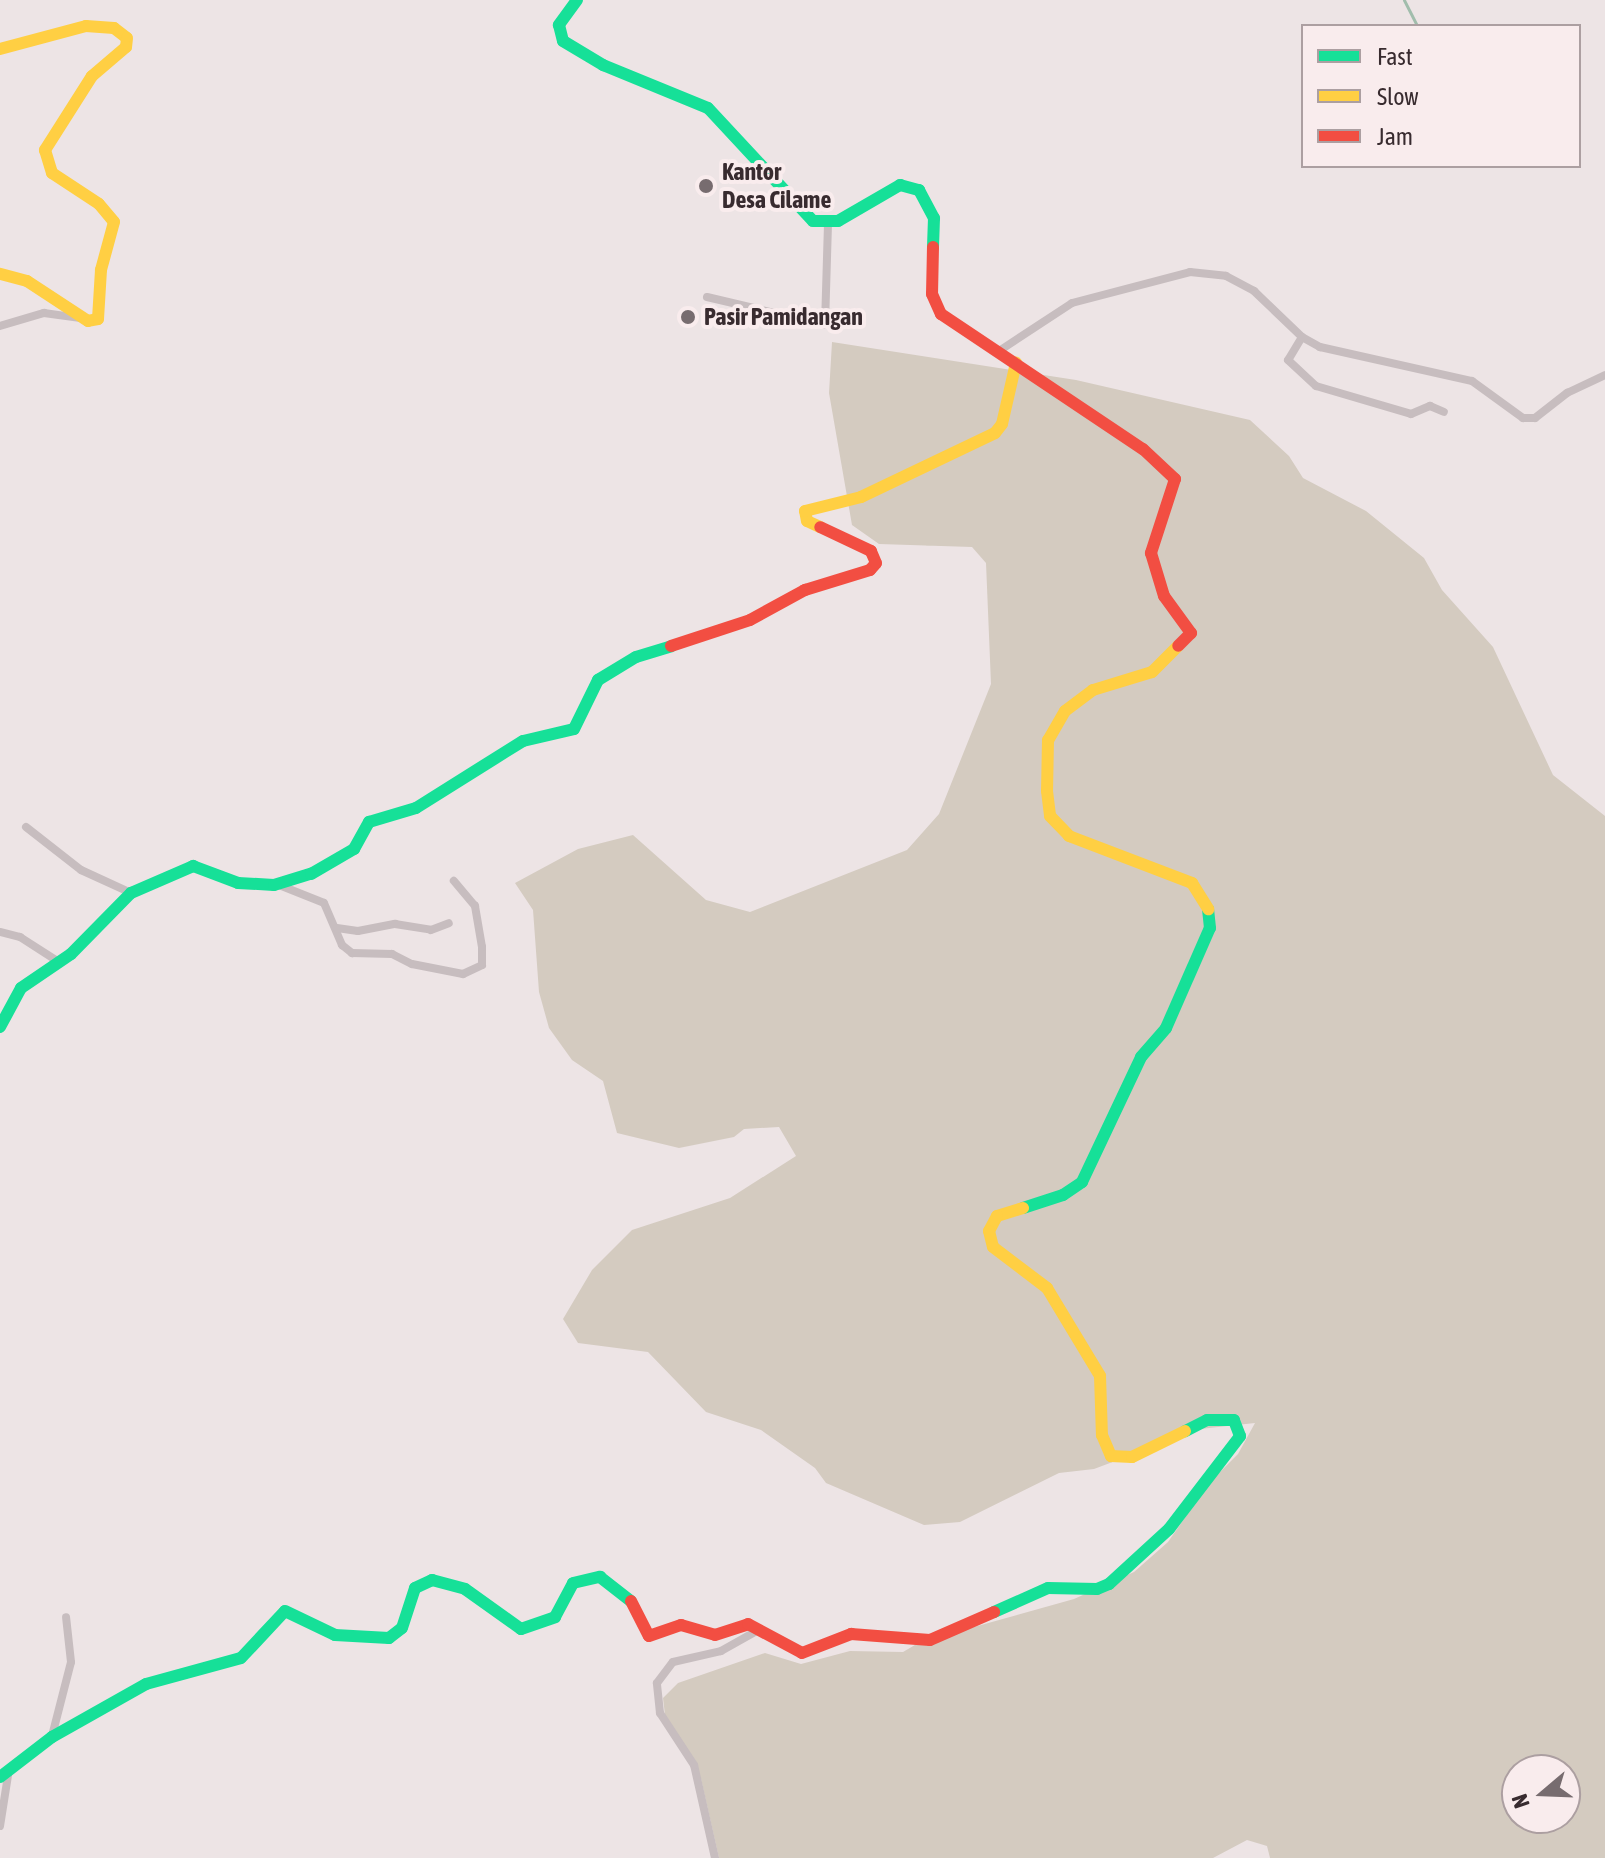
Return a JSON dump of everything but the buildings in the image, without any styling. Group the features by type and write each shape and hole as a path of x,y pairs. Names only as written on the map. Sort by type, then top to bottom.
{"street":[{"path":"0,1826 4,1773 52,1737 146,1684 241,1658 289,1610 335,1635 389,1638 402,1628 415,1588 432,1580 465,1589 521,1629 555,1617 573,1583 600,1577 628,1595 649,1636 681,1625 710,1635 742,1624 761,1629 802,1653 851,1634 920,1642 1051,1587 1103,1587 1169,1529 1240,1436 1234,1420 1207,1420 1127,1459 1111,1456 1102,1435 1100,1376 1047,1288 993,1247 990,1238 997,1216 1063,1195 1090,1171 1141,1057 1172,1016 1211,920 1204,896 1188,880 1069,836 1050,816 1045,755 1054,724 1093,690 1152,672 1191,631 1164,596 1151,553 1176,486 1172,474 936,306 934,218 917,189 900,185 828,224 813,221 708,108 603,65 563,41 559,25 577,0"},
{"path":"0,49 86,26 114,28 127,38 126,47 92,76 45,150 52,173 99,204 114,222 113,240 101,270 102,308 94,321 44,313 0,326"},
{"path":"707,297 825,325 828,224"},
{"path":"999,351 1072,303 1190,272 1226,276 1254,291 1302,337 1343,355 1433,368 1472,381 1523,418 1535,418 1567,393 1605,375"},
{"path":"0,274 27,281 82,318"},
{"path":"1302,337 1288,360 1316,386 1411,414 1430,406 1444,412"},
{"path":"274,885 335,860 356,847 369,822 416,808 523,741 574,729 598,680 636,657 750,620 805,590 870,570 876,563 871,551 807,521 805,511 861,497 995,433 1002,424 1016,363"},
{"path":"26,827 81,870 131,893"},
{"path":"0,1027 2,1012 21,988 59,962 131,893 193,866 238,883 274,885 314,895 324,903 342,945 358,955 392,954 412,964 463,974 480,968 476,911 454,881"},
{"path":"337,928 358,931 395,924 431,930 449,923"},
{"path":"0,932 20,937 59,962"},
{"path":"52,1737 71,1662 66,1617"},
{"path":"715,1858 694,1765 660,1713 657,1683 673,1662 721,1651 761,1629"}],"shaded area":[{"path":"832,342 1076,380 1250,420 1289,456 1303,478 1366,511 1424,558 1442,590 1493,647 1553,775 1605,816 1605,1858 1270,1858 1267,1846 1247,1840 1213,1858 719,1858 701,1779 665,1715 663,1698 678,1683 765,1653 801,1664 850,1651 903,1652 920,1642 1074,1599 1134,1572 1168,1542 1210,1482 1238,1454 1255,1423 1200,1429 1094,1469 1059,1473 960,1522 924,1525 826,1483 815,1468 761,1430 706,1412 648,1352 578,1343 563,1319 592,1270 632,1230 730,1198 796,1156 779,1127 744,1129 734,1137 679,1148 617,1133 603,1081 572,1060 549,1028 539,992 533,910 515,883 578,849 633,835 706,900 750,912 907,850 939,814 991,684 986,563 972,547 879,544 852,525 829,393"}],"waterway":[{"path":"1404,0 1416,24"}],"traffic: fast":[{"path":"577,0 559,25 563,41 603,65 708,108 813,221 838,221 900,185 919,190 934,218 933,247"},
{"path":"0,1027 21,988 71,954 131,893 193,866 238,883 274,885 311,874 354,849 369,822 416,808 523,741 574,729 598,680 636,657 671,646"},
{"path":"1023,1208 1063,1195 1082,1182 1141,1057 1166,1028 1210,928 1208,909"},
{"path":"994,1612 1048,1588 1097,1589 1109,1584 1169,1529 1240,1436 1234,1420 1207,1420 1185,1431"},
{"path":"0,1777 52,1737 146,1684 241,1658 285,1611 335,1635 389,1638 402,1628 415,1588 432,1580 465,1589 521,1629 555,1617 573,1583 600,1577 631,1601"}],"traffic: slow":[{"path":"0,49 86,26 114,28 127,38 126,47 92,76 45,150 52,173 99,204 114,222 101,270 98,319 88,321 27,281 0,274"},
{"path":"820,527 807,521 805,511 861,497 995,433 1002,424 1016,363"},
{"path":"1178,646 1152,672 1093,690 1065,711 1048,740 1047,791 1050,816 1069,836 1192,883 1208,909"},
{"path":"1023,1208 997,1216 989,1231 993,1247 1047,1288 1100,1376 1102,1435 1111,1456 1132,1457 1185,1431"}],"traffic: jam":[{"path":"933,247 932,294 941,314 1143,449 1175,479 1151,553 1164,596 1191,633 1178,646"},
{"path":"671,646 750,620 805,590 870,570 876,563 871,551 820,527"},
{"path":"631,1601 649,1636 681,1625 715,1635 748,1624 802,1653 851,1634 930,1640 994,1612"}],"place":[{"name":"Kantor Desa Cilame","path":"706,186"},
{"name":"Pasir Pamidangan","path":"688,317"}]}
